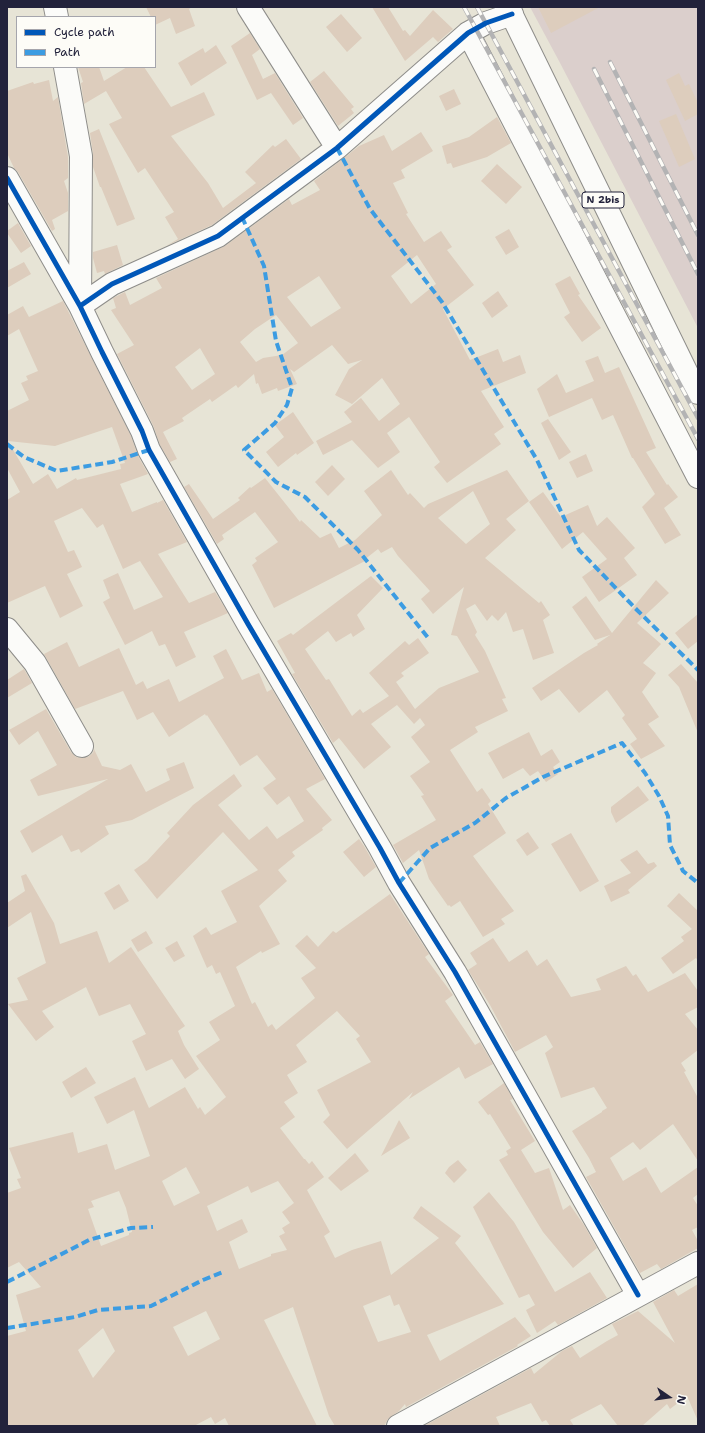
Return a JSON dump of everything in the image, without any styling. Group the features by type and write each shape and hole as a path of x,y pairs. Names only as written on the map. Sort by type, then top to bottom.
{"street":[{"path":"248,7 337,148"},
{"path":"80,306 112,284 218,236 337,148 468,32 510,10"},
{"name":"N 2bis","path":"510,10 685,370 698,393"},
{"path":"468,32 698,477"},
{"path":"65,68 81,156 80,306"},
{"path":"7,178 80,306 142,430 149,450 248,624 380,848 399,883 455,972 638,1295"},
{"path":"7,629 35,663 82,746"},
{"path":"398,1426 698,1263"}],"shaded area":[{"path":"530,7 698,7 698,328 559,61"}],"building":[{"path":"146,7 192,7 189,9 195,26 176,34 170,18 156,25 156,16 150,16"},
{"path":"372,7 388,7 403,31 405,30 410,36 433,10 453,29 438,42 433,37 405,61"},
{"path":"538,7 600,7 551,33"},
{"path":"341,14 362,38 347,52 326,27"},
{"path":"250,33 260,49 252,55 263,79 275,73 303,118 293,125 271,93 257,100 231,46"},
{"path":"216,45 227,63 191,86 178,63 203,48 205,53"},
{"path":"78,68 99,68 104,81 125,68 145,68 171,107 204,92 215,115 171,136 208,183 223,208 256,183 245,172 273,145 275,147 286,139 301,159 212,225 166,246 178,239 165,217 174,212 145,168 138,173 109,124 122,118 106,91 84,104 81,83 83,82"},
{"path":"324,71 354,107 351,109 354,113 338,126 310,82"},
{"path":"679,73 685,86 689,84 698,103 698,114 685,121 666,80"},
{"path":"49,80 53,101 58,97 68,157 68,178 64,181 68,193 68,211 52,220 55,229 52,231 18,172 14,168 7,153 7,91 33,82 34,84"},
{"path":"454,89 461,104 446,111 439,96"},
{"path":"676,114 695,159 679,167 659,121"},
{"path":"497,117 511,143 487,157 453,168 451,163 447,164 442,146 469,137"},
{"path":"99,129 135,219 117,226 93,167 90,133"},
{"path":"421,132 433,151 401,170 405,178 393,183 408,213 406,214 424,242 441,231 452,247 447,250 474,285 443,309 470,360 498,349 503,362 520,355 526,373 481,391 504,427 494,434 501,444 447,483 434,467 440,462 409,417 387,433 400,452 378,468 352,440 323,455 316,441 352,422 344,412 361,398 379,421 400,404 382,378 352,404 335,395 349,369 362,360 348,364 332,345 294,372 290,369 297,384 278,391 277,388 262,394 258,383 256,384 254,374 238,388 236,385 212,402 210,399 182,418 184,421 163,432 177,459 170,462 160,445 153,425 117,354 134,345 111,310 116,308 113,298 125,292 130,305 162,288 156,278 225,246 289,199 292,205 320,190 314,181 359,146 384,135 392,151","holes":["417,255 436,284 411,304 391,276","319,276 341,308 311,327 287,297","276,315 298,343 282,355 263,358 256,362 240,342 255,329","200,348 215,374 192,390 175,367"]},
{"path":"497,164 522,187 506,204 481,181"},
{"path":"18,223 31,246 21,253 7,233 7,231"},
{"path":"509,229 519,247 506,255 495,237"},
{"path":"117,245 123,265 105,274 104,271 97,273 93,252"},
{"path":"24,262 31,274 7,288 7,271"},
{"path":"570,276 580,294 578,295 601,328 582,342 564,317 570,313 555,284"},
{"path":"498,291 508,306 492,318 482,303"},
{"path":"63,301 131,436 138,456 148,474 120,484 132,512 163,500 187,542 158,554 189,603 215,592 228,613 184,632 196,657 176,667 165,644 159,646 152,631 125,645 103,602 110,598 103,580 118,573 134,610 163,597 140,561 123,569 103,524 97,528 82,508 54,521 68,552 74,550 82,567 67,574 83,606 60,618 45,586 7,603 7,500 20,492 7,468 7,411 29,400 21,383 28,380 26,376 38,371 19,329 7,336 7,315 23,306 29,317","holes":["112,427 125,463 120,464 121,469 77,480 76,478 57,489 48,474 33,484 8,441 55,446"]},
{"path":"598,356 605,373 619,367 656,448 646,452 667,485 668,484 678,497 664,508 681,535 665,544 642,507 655,494 632,458 613,415 602,420 592,398 549,417 537,389 557,374 566,393 594,381 585,361"},
{"path":"293,412 314,443 297,455 296,453 278,467 266,452 284,437 275,425"},
{"path":"548,419 571,452 559,460 541,423"},
{"path":"586,454 593,471 577,478 569,462"},
{"path":"332,465 345,479 328,496 315,482"},
{"path":"391,470 408,495 410,493 424,508 428,504 507,470 529,501 506,519 516,530 485,558 539,603 541,601 550,615 543,620 554,653 533,660 523,629 513,632 506,612 498,621 492,615 487,621 475,604 466,609 477,632 475,635 485,651 506,698 502,699 508,711 475,727 478,732 450,750 477,792 482,788 491,801 488,804 506,833 473,856 514,911 501,919 505,924 483,937 460,901 451,907 449,905 448,906 429,879 419,850 403,863 393,845 436,820 421,796 424,795 410,776 430,762 411,737 425,725 420,718 414,724 397,705 371,724 391,747 364,769 339,738 333,743 292,674 295,673 277,641 291,633 293,635 371,576 383,588 357,615 365,629 353,637 351,633 336,642 328,631 305,649 326,680 329,679 352,716 360,709 363,713 389,696 369,673 405,641 409,645 418,638 429,653 401,673 404,676 396,682 415,709 439,688 479,672 457,636 451,635 464,587 433,614 421,599 430,591 398,556 392,547 381,553 378,549 364,560 365,561 274,608 252,565 257,561 255,558 278,542 255,512 222,535 224,539 217,544 184,487 189,484 213,519 240,500 238,498 250,487 251,488 265,478 300,522 301,520 320,538 331,533 339,548 355,540 382,515 364,491","holes":["473,491 490,524 466,544 438,518"]},
{"path":"543,492 561,517 588,505 597,526 607,517 635,548 624,558 637,575 599,602 582,577 607,559 583,532 562,549 529,502"},
{"path":"656,580 669,593 637,623 661,644 643,663 656,673 642,692 659,717 648,724 665,746 641,759 630,744 637,739 622,718 625,715 607,690 579,713 559,689 541,701 532,688 598,645 597,644 610,635 595,640 572,607 586,596 612,633"},
{"path":"698,614 698,641 688,649 675,633"},
{"path":"67,642 79,667 119,648 136,685 143,681 147,689 169,679 179,702 224,678 213,656 226,649 242,680 259,673 267,692 272,689 325,779 306,789 332,820 322,828 323,830 292,852 295,856 278,870 287,881 259,906 280,944 262,953 261,951 236,967 252,1004 255,1002 268,1027 272,1024 276,1030 315,998 301,978 316,968 295,946 307,935 318,947 333,931 336,933 390,894 429,954 425,957 453,995 445,1001 475,1045 480,1042 493,1064 465,1079 459,1067 409,1099 413,1092 347,1149 323,1122 330,1115 317,1090 371,1062 356,1039 360,1036 337,1011 296,1045 307,1062 287,1075 298,1093 284,1102 295,1117 280,1128 304,1159 309,1164 312,1161 324,1177 307,1190 330,1232 324,1236 335,1258 352,1250 381,1241 391,1275 439,1238 413,1218 421,1206 461,1236 455,1243 504,1304 427,1335 440,1361 515,1317 531,1336 517,1345 518,1346 406,1407 405,1404 399,1411 388,1419 384,1426 335,1426 329,1416 293,1307 264,1320 317,1426 229,1426 225,1418 215,1424 211,1417 194,1426 7,1426 7,1336 26,1331 16,1295 41,1287 19,1262 7,1268 7,1193 21,1188 17,1179 21,1178 9,1148 73,1132 78,1153 107,1144 115,1170 150,1156 134,1110 107,1124 94,1097 135,1077 149,1108 185,1087 198,1109 200,1107 205,1115 226,1097 196,1056 220,1040 209,1022 235,1006 220,972 216,974 212,965 207,968 193,936 206,927 211,935 237,922 221,891 258,870 223,832 157,899 134,870 147,861 170,836 167,833 193,805 234,774 242,786 218,805 249,840 267,826 277,839 304,821 289,796 277,805 263,788 276,779 257,755 240,766 207,715 206,716 205,714 169,737 153,712 137,720 123,691 75,709 44,654","holes":["186,1167 200,1193 174,1206 162,1181","278,1181 294,1203 282,1212 290,1223 282,1228 285,1233 279,1236 287,1250 271,1254 271,1256 239,1269 229,1242 248,1232 242,1219 217,1231 207,1206 248,1186 251,1193","119,1191 126,1208 132,1232 129,1233 129,1235 101,1246 88,1209 94,1207 91,1201","390,1295 394,1306 399,1304 411,1332 378,1342 363,1306","206,1311 220,1339 188,1356 173,1327","103,1328 115,1351 93,1378 78,1350"]},
{"path":"681,664 698,683 698,733 679,687 668,675"},
{"path":"24,669 32,683 7,698 7,680"},
{"path":"46,709 71,752 76,757 88,757 93,753 94,749 102,766 120,770 131,764 146,792 170,780 166,769 184,762 194,788 132,820 105,826 109,834 81,853 79,849 71,852 62,835 32,853 20,831 108,779 38,796 30,780 57,765 38,731 19,745 9,730"},
{"path":"529,732 541,756 552,749 560,762 553,767 558,774 546,782 538,771 530,776 523,768 503,779 488,753"},
{"path":"638,786 649,800 616,823 611,812 611,807"},
{"path":"528,832 539,848 527,856 516,840"},
{"path":"571,833 599,881 580,892 551,844"},
{"path":"359,839 376,867 364,877 343,852"},
{"path":"637,850 648,864 654,862 657,866 628,890 630,893 611,902 604,886 631,873 620,860"},
{"path":"26,874 54,923 60,944 97,931 109,963 131,947 185,1026 178,1031 184,1045 199,1069 185,1079 172,1059 146,1071 132,1041 146,1034 130,1004 99,1016 86,987 42,1011 54,1027 36,1041 8,1004 28,1000 17,978 46,963 31,912 7,928 7,903 25,891 21,876"},
{"path":"119,884 129,901 114,910 104,893"},
{"path":"679,893 698,911 698,961 696,958 673,974 661,958 684,941 681,937 692,929 667,906"},
{"path":"146,931 153,943 138,952 131,940"},
{"path":"493,938 509,962 527,950 537,966 547,959 571,997 601,990 596,979 626,966 633,976 636,974 648,992 685,973 698,991 698,1007 685,1014 698,1030 698,1050 681,1063 686,1071 684,1072 698,1098 698,1161 673,1124 640,1150 633,1142 610,1158 623,1181 646,1167 661,1193 698,1167 698,1194 693,1198 698,1206 698,1227 692,1230 698,1241 698,1248 661,1269 657,1264 640,1273 586,1177 596,1172 572,1131 607,1108 594,1087 561,1098 545,1053 553,1047 546,1035 515,1052 490,1005 468,970 477,964 470,953"},
{"path":"177,941 185,956 174,962 165,948"},
{"path":"86,1067 96,1083 71,1098 62,1082"},
{"path":"504,1083 513,1099 510,1100 535,1141 521,1150 535,1173 549,1168 563,1210 570,1205 584,1225 597,1248 573,1268 543,1232 499,1160 508,1155 506,1151 511,1148 490,1114 488,1115 478,1102"},
{"path":"399,1120 410,1138 381,1156"},
{"path":"355,1153 369,1171 341,1191 328,1178"},
{"path":"458,1160 467,1170 454,1183 445,1173 449,1167"},
{"path":"489,1192 514,1222 555,1292 590,1272 607,1298 558,1325 555,1321 537,1333 526,1310 535,1305 529,1294 519,1298 473,1207"},
{"path":"698,1284 698,1421 687,1396 670,1409 667,1404 642,1426 618,1426 601,1404 570,1420 574,1426 550,1426 546,1420 542,1422 531,1403 496,1417 500,1426 424,1426 531,1368 534,1374 562,1351 572,1346 580,1358 618,1335 612,1324 638,1311 675,1343 653,1302 674,1290 678,1296"}],"railway":[{"path":"464,7 698,439"},
{"path":"477,7 698,418"},
{"path":"610,62 698,235"},
{"path":"594,69 698,274"}],"marked path":[{"path":"337,148 370,209 442,302 537,460 579,550 698,670"},
{"path":"242,217 264,266 276,341 292,388 287,405 275,423 244,450 276,482 305,497 358,550 429,639"},
{"path":"7,444 24,457 57,471 112,462 149,450"},
{"path":"399,883 430,848 475,823 506,798 543,777 622,743 645,773 659,796 668,816 670,845 683,871 698,883"},
{"path":"7,1282 89,1240 131,1228 153,1227"},
{"path":"7,1328 75,1317 98,1310 151,1306 203,1280 223,1272"}],"cycle path":[{"path":"80,306 112,284 218,236 337,148 468,33 486,23 512,14"},
{"path":"7,178 80,306 142,431 149,450 248,624 380,848 399,883 455,972 638,1295"}]}
